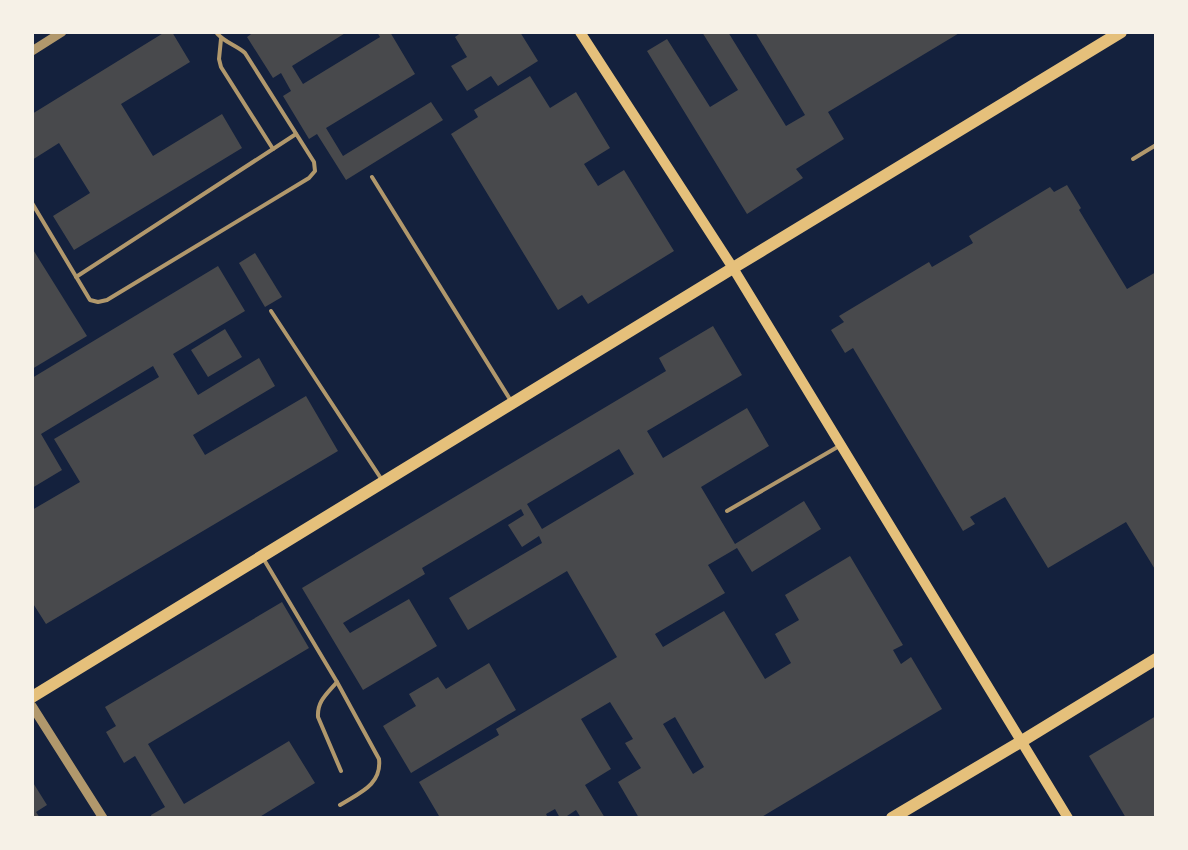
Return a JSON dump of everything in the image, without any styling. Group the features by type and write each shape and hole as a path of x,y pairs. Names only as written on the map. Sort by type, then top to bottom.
{"main road":[{"path":"580,32 732,268 1068,818"},
{"path":"32,697 1121,32"},
{"path":"892,818 1156,659"}],"street":[{"path":"32,51 62,32"},
{"path":"32,706 103,818"}],"lane":[{"path":"32,203 90,300 98,302 107,300 309,178 314,171 314,162 245,54 230,42 221,39 216,32"},
{"path":"221,39 219,59 222,67 273,149"},
{"path":"76,277 296,134"},
{"path":"1133,159 1156,146"},
{"path":"372,177 512,403"},
{"path":"271,312 383,482"},
{"path":"727,511 841,445"},
{"path":"262,556 337,682 379,759 380,768 378,776 373,783 340,805"},
{"path":"337,682 317,708 318,717 341,770"}],"building":[{"path":"165,32 172,32 190,62 121,104 153,156 222,114 242,148 74,250 53,216 90,193 59,143 32,160 32,114"},
{"path":"254,32 347,32 292,66 303,84 380,37 377,32 390,32 415,74 326,128 343,156 431,102 443,120 346,180 317,134 309,139 283,96 291,91 281,73 273,78 247,37"},
{"path":"462,32 520,32 538,61 498,86 491,76 467,91 451,66 467,57 455,37"},
{"path":"702,32 728,32 786,126 805,115 755,32 961,32 828,112 844,139 796,169 803,178 747,214 647,51 667,39 710,107 738,90"},
{"path":"530,76 550,108 576,92 610,148 584,164 598,186 624,170 674,251 588,304 582,295 558,310 451,134 478,117 474,110"},
{"path":"1067,185 1081,208 1079,210 1127,289 1156,272 1156,571 1126,522 1048,568 1005,497 970,517 975,524 963,531 853,348 845,353 831,330 844,322 839,316 929,262 932,267 973,243 969,236 1050,187 1054,192"},
{"path":"32,248 87,336 32,369"},
{"path":"255,253 282,297 265,307 239,263"},
{"path":"218,266 245,311 173,354 198,395 259,358 275,386 193,435 205,455 306,396 338,451 46,624 32,602 32,510 80,482 54,439 159,377 153,366 41,434 62,470 32,488 32,378"},
{"path":"713,326 742,375 647,431 663,458 747,408 769,446 701,487 735,544 804,501 821,529 752,572 737,548 708,565 725,593 655,634 663,647 724,611 765,679 791,663 775,634 799,620 785,595 850,556 903,645 893,650 901,664 911,657 942,709 760,818 639,818 618,782 641,768 625,743 633,739 610,702 581,719 611,769 585,785 605,818 581,818 576,810 564,818 560,818 555,809 546,814 548,818 436,818 439,816 419,782 499,735 496,729 617,657 567,571 468,630 449,598 542,543 539,536 522,547 508,525 524,515 521,509 422,568 425,574 343,623 350,633 409,599 437,646 363,690 302,588 666,371 659,358","holes":["619,449 634,474 542,529 527,504","675,717 704,767 693,774 663,724"]},
{"path":"225,329 242,357 208,377 191,350"},
{"path":"282,602 309,648 148,744 184,804 289,741 315,783 258,818 152,818 151,815 165,807 135,756 124,763 106,732 116,726 105,707"},
{"path":"489,663 516,710 411,773 383,726 416,706 409,694 438,677 446,689"},
{"path":"1156,716 1156,818 1126,818 1089,756"},
{"path":"32,781 47,805 36,812 40,818 32,818"}]}
